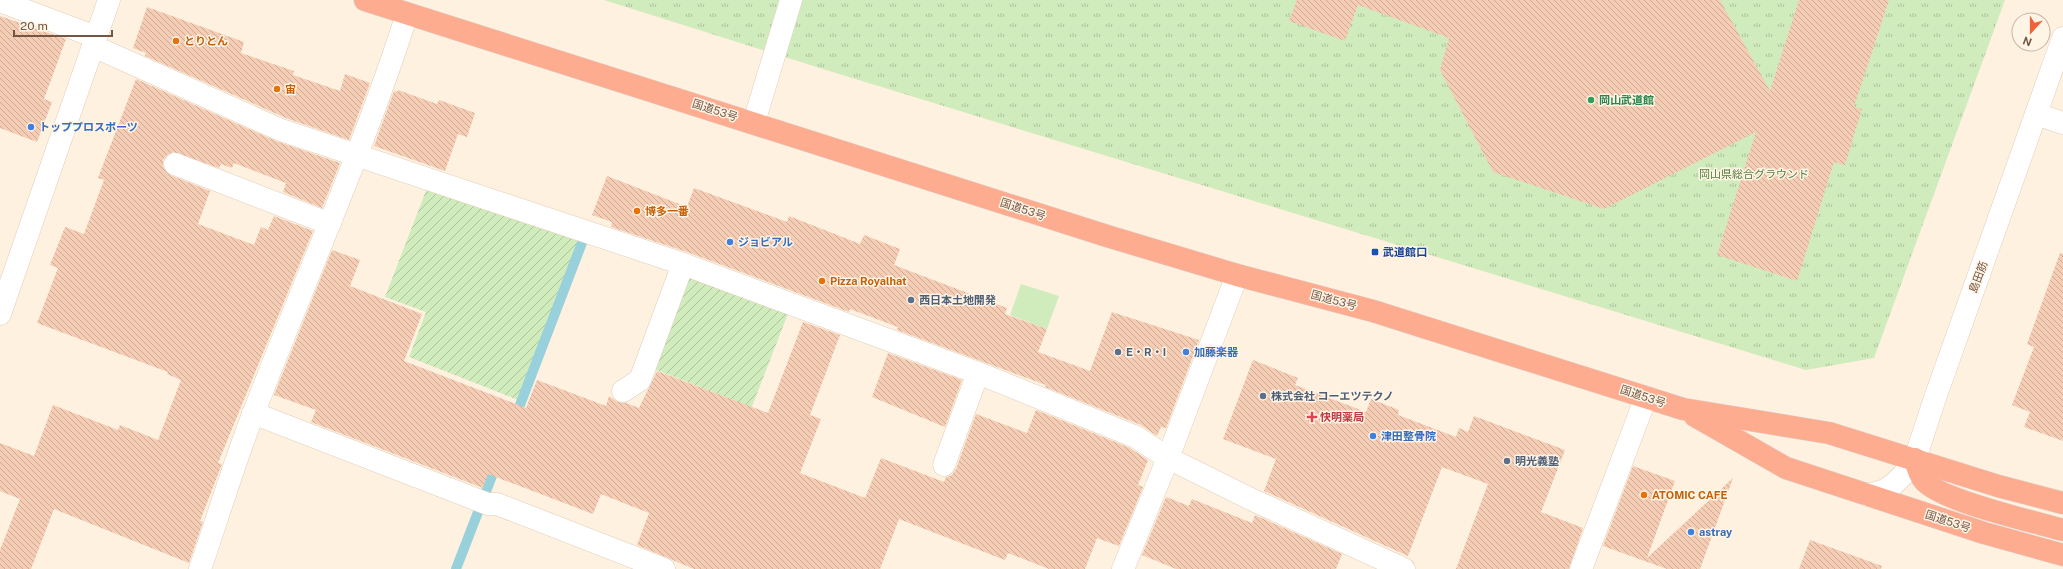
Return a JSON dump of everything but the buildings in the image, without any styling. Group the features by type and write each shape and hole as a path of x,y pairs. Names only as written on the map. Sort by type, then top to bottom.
{"highway":[{"name":"国道53号","path":"365,0 754,122 1092,231 1237,275 1373,311 1646,397 1683,410 1786,468 1984,533 2063,555"},
{"name":"国道53号","path":"1683,410 1829,433 1998,486 2063,503"},
{"path":"1915,459 1923,480 1939,492 1991,510 2063,530"}],"street":[{"path":"0,314 109,0"},
{"path":"754,122 791,0"},
{"path":"0,1 95,41 281,130 683,264 978,372 1136,438 1168,458 1255,501 1404,569"},
{"path":"200,569 253,413 357,156 389,71 407,14"},
{"name":"島田筋","path":"1867,494 1883,491 1894,484 1904,475 1915,459 1935,398 2063,38"},
{"path":"2036,114 2063,123"},
{"path":"176,164 330,224"},
{"path":"624,391 640,380 683,264"},
{"path":"1123,569 1168,458 1237,275"},
{"path":"944,466 978,372"},
{"path":"1581,569 1646,397"},
{"path":"253,413 483,501 497,504 664,569"}],"green space":[{"name":"岡山県総合グラウンド","path":"604,0 2005,0 1874,358 1806,370 826,70"},
{"path":"427,188 579,241 518,400 409,357 426,312 385,297"},
{"path":"691,273 789,311 724,479 733,400 654,369"},
{"path":"1021,284 1059,296 1047,329 1010,315"}],"waterway":[{"path":"515,418 585,235"},
{"path":"456,569 497,463"}],"place":[{"name":"とりとん","path":"176,41"},
{"name":"宙","path":"277,89"},
{"name":"岡山武道館","path":"1591,100"},
{"name":"トッププロスポーツ","path":"31,127"},
{"name":"博多一番","path":"637,211"},
{"name":"ジョビアル","path":"730,242"},
{"name":"武道館口","path":"1375,252"},
{"name":"Pizza Royalhat","path":"822,281"},
{"name":"西日本土地開発","path":"911,300"},
{"name":"E・R・I","path":"1118,352"},
{"name":"加藤楽器","path":"1186,352"},
{"name":"株式会社 コーエツテクノ","path":"1263,396"},
{"name":"快明薬局","path":"1312,417"},
{"name":"津田整骨院","path":"1373,436"},
{"name":"明光義塾","path":"1507,461"},
{"name":"ATOMIC CAFE","path":"1644,495"},
{"name":"astray","path":"1691,532"}]}
